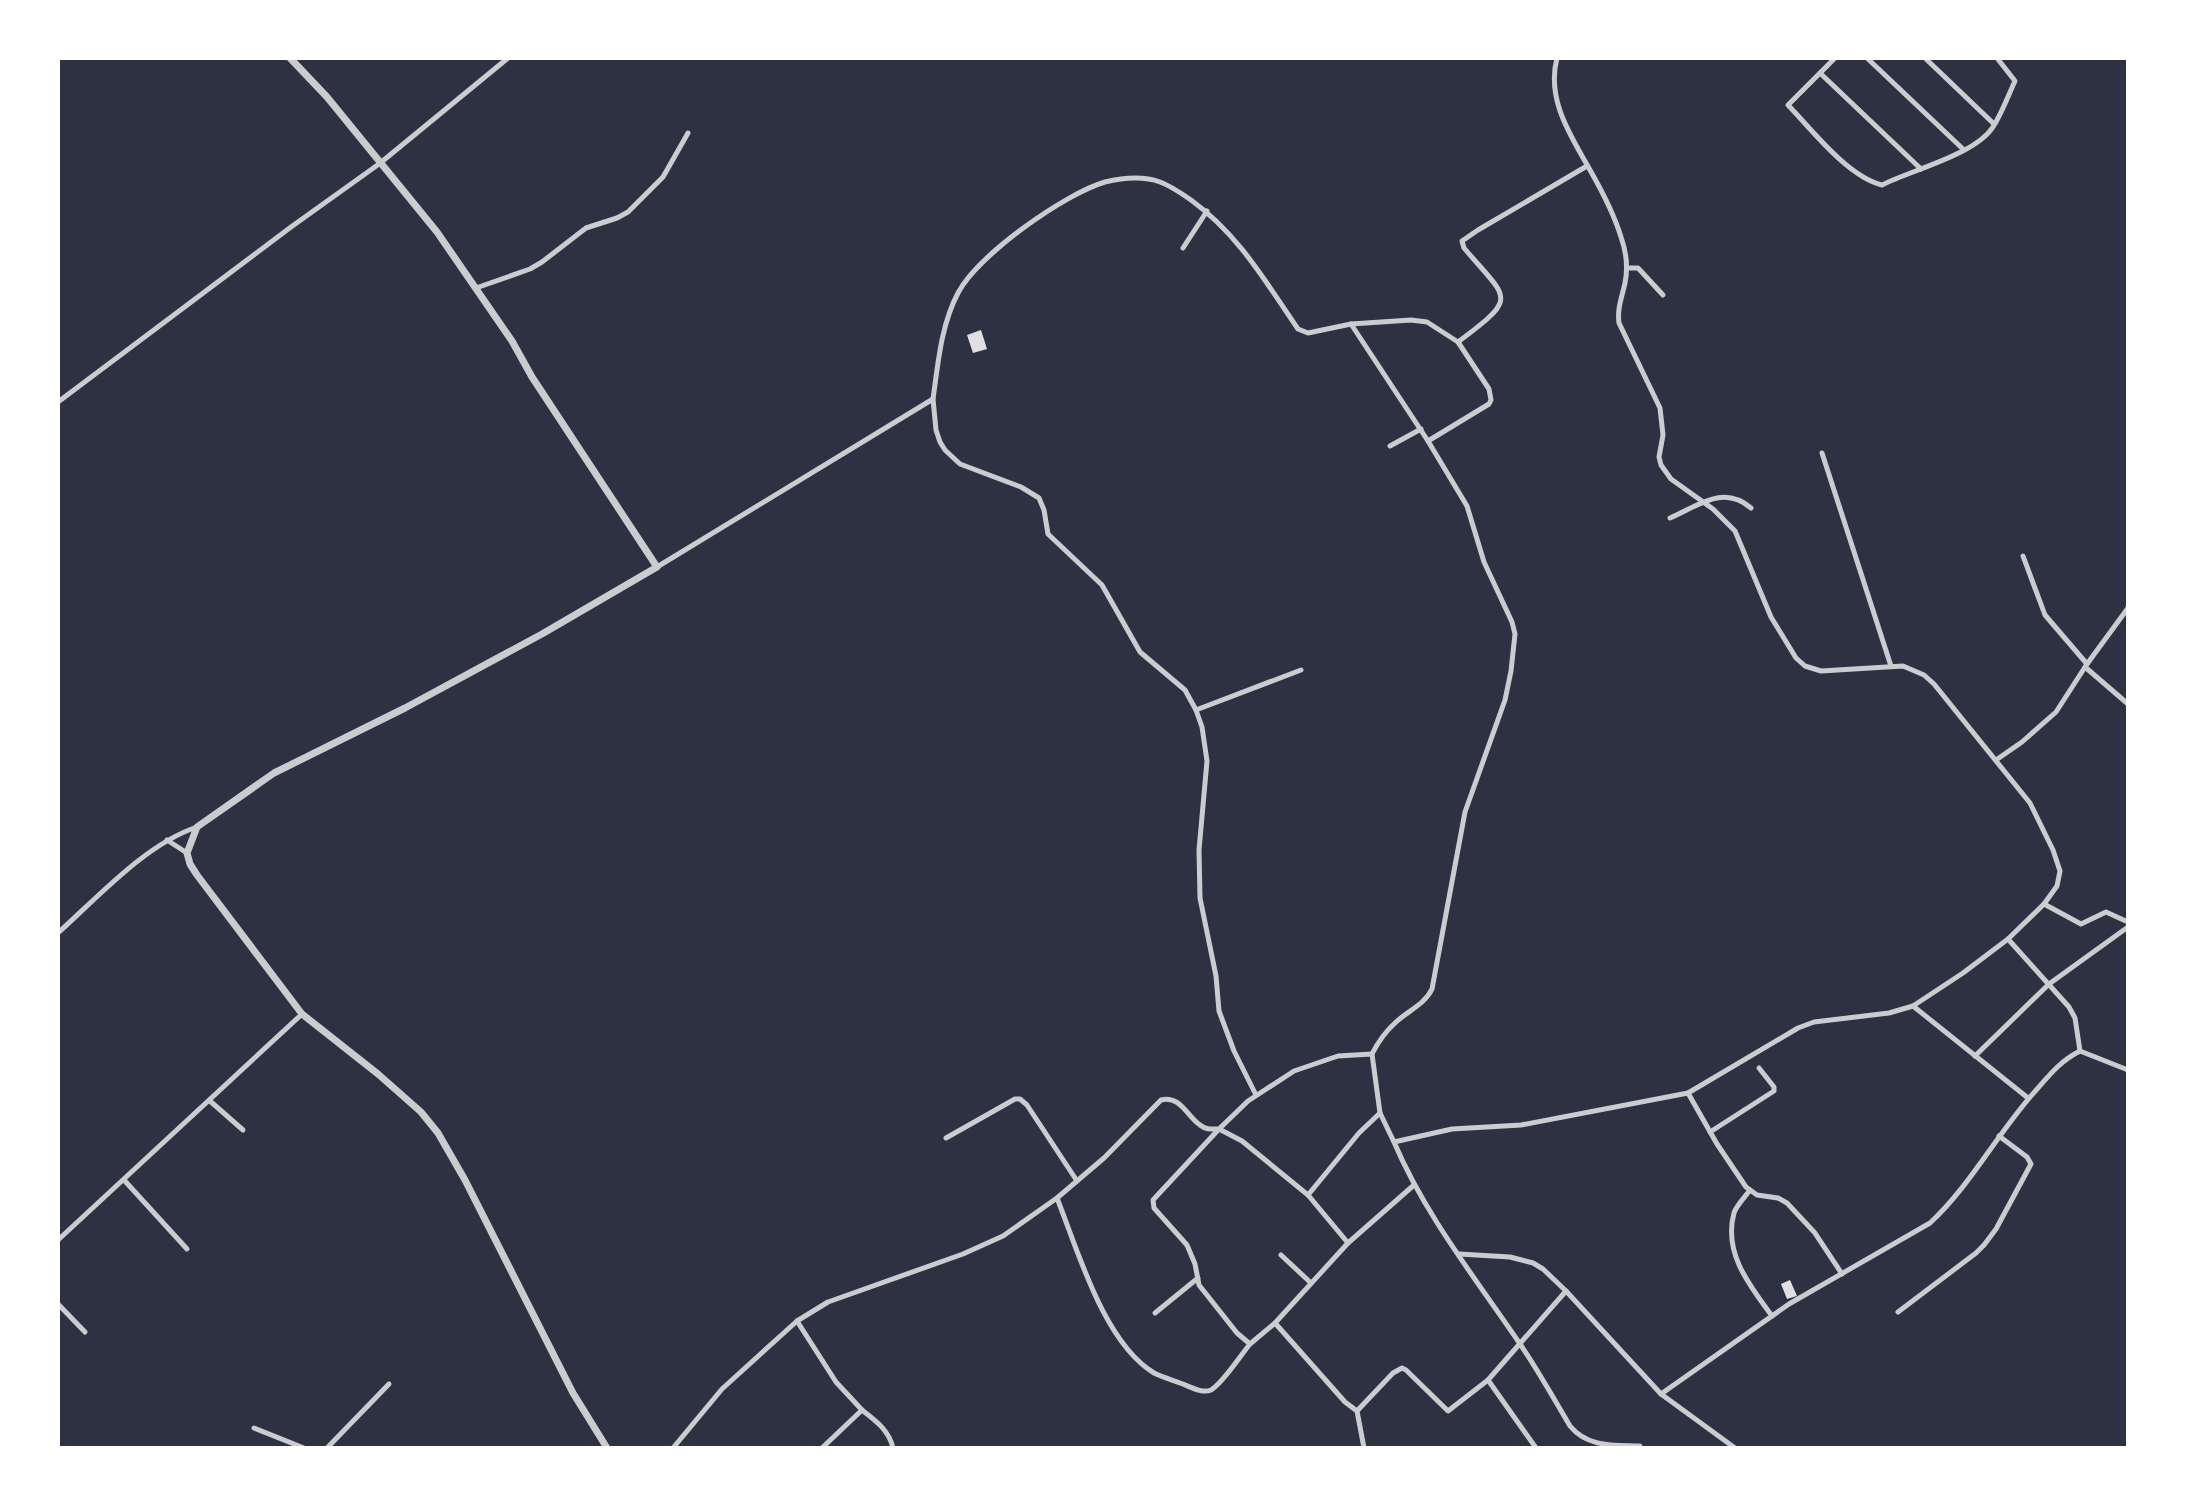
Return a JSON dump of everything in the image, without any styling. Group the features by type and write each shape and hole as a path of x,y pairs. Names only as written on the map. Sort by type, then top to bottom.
{"street":[{"path":"290,58 327,97 436,232 476,288 657,567"},
{"path":"58,402 291,226 379,164 508,58"},
{"path":"1394,1142 1452,1129 1521,1125 1688,1093 1798,1028 1814,1022 1889,1012 1913,1006 1963,974 2008,939 2044,904 2060,878 2053,850 2030,803 1949,702 1924,675 1903,666 1821,671 1805,666 1796,658 1771,617 1735,531 1703,502 1671,479 1661,465 1659,457 1663,420 1660,408 1619,323 1618,312 1627,268 1621,237 1601,190 1564,126 1554,85 1553,71 1557,58"},
{"path":"1835,58 1788,105 1851,168 1870,182 1882,185 1964,150 1992,129 2015,81 1997,58"},
{"path":"1867,58 1964,150"},
{"path":"1925,58 1994,124"},
{"path":"1820,73 1921,169"},
{"path":"476,288 530,269 586,228 628,212 663,177 688,133"},
{"path":"1458,342 1493,315 1502,297 1497,285 1464,248 1462,241 1587,166"},
{"path":"1256,1095 1234,1051 1219,1011 1216,976 1200,898 1199,850 1207,761 1202,727 1196,710 1185,690 1140,652 1102,585 1047,534 1044,510 1039,498 1021,487 960,464 940,442 936,430 933,399 940,350 949,314 957,295 980,264 1015,235 1062,203 1089,188 1107,182 1125,179 1159,182 1174,188 1207,211 1240,244 1298,329 1308,333 1351,324 1420,321 1434,325 1458,342 1489,390 1491,400 1489,404 1428,441"},
{"path":"1183,248 1207,211"},
{"path":"1627,268 1638,268 1663,296"},
{"path":"1351,324 1421,429 1467,506 1484,562 1512,622 1515,634 1511,671 1504,700 1465,812 1432,989 1424,1000 1395,1023 1377,1044 1372,1054 1380,1113 1414,1185 1520,1343 1576,1433 1585,1439 1602,1444 1640,1446"},
{"path":"58,933 154,847 198,827 274,773 405,708 542,634 657,567 933,399"},
{"path":"1390,446 1421,429"},
{"path":"1822,453 1891,666"},
{"path":"1670,518 1703,502 1722,497 1734,497 1751,508"},
{"path":"2023,556 2045,615 2086,666 2127,704"},
{"path":"1996,760 2022,742 2056,712 2127,608"},
{"path":"1196,710 1301,670"},
{"path":"198,827 187,852 190,864 302,1014 378,1074 421,1112 438,1133 481,1211 573,1393 607,1448"},
{"path":"167,840 187,852"},
{"path":"2044,904 2080,924 2106,912 2127,922"},
{"path":"1975,1056 2049,984 2127,927"},
{"path":"2008,939 2069,1007 2075,1018 2080,1051"},
{"path":"1913,1006 2028,1098"},
{"path":"58,1240 302,1014"},
{"path":"2080,1051 2127,1070"},
{"path":"1661,1394 1772,1316 1930,1222 1948,1205 2028,1098 2059,1064 2080,1051"},
{"path":"1250,1344 1230,1324 1200,1285 1187,1245 1154,1208 1153,1200 1219,1129 1256,1095 1294,1071 1318,1062 1338,1056 1372,1054"},
{"path":"1710,1132 1774,1091 1774,1087 1759,1068"},
{"path":"1688,1093 1710,1132 1750,1190 1763,1197 1778,1198 1787,1203 1815,1233 1842,1274"},
{"path":"946,1138 1015,1099 1020,1099 1028,1105 1077,1181"},
{"path":"673,1448 722,1389 797,1321 828,1302 986,1245 1003,1236 1057,1198 1104,1158 1161,1100 1173,1099 1200,1125 1208,1129 1219,1129 1242,1141 1308,1195 1348,1243"},
{"path":"210,1101 243,1130"},
{"path":"1308,1195 1359,1133 1380,1113"},
{"path":"1898,1312 1976,1253 1996,1229 2031,1164 2027,1157 1999,1136"},
{"path":"124,1180 187,1249"},
{"path":"1057,1198 1089,1281 1116,1333 1136,1358 1155,1373 1201,1391 1210,1390 1219,1383 1250,1344 1275,1323 1348,1243 1414,1185"},
{"path":"1750,1190 1734,1211 1730,1240 1742,1273 1772,1316"},
{"path":"1459,1254 1510,1257 1533,1263 1566,1291 1661,1394 1735,1448"},
{"path":"1281,1255 1311,1283"},
{"path":"1155,1313 1198,1278"},
{"path":"1357,1410 1393,1373 1402,1368 1448,1411 1488,1380 1566,1291"},
{"path":"58,1304 85,1332"},
{"path":"797,1321 836,1382 862,1410 879,1424 891,1438 893,1448"},
{"path":"1275,1323 1345,1402 1357,1410 1364,1448"},
{"path":"1488,1380 1536,1448"},
{"path":"327,1448 389,1384"},
{"path":"822,1448 862,1410"},
{"path":"254,1428 304,1448"},
{"path":"281,1448 284,1440"}],"building":[{"path":"981,330 987,349 973,353 967,335"},
{"path":"1790,1280 1797,1296 1787,1299 1781,1284"}]}
